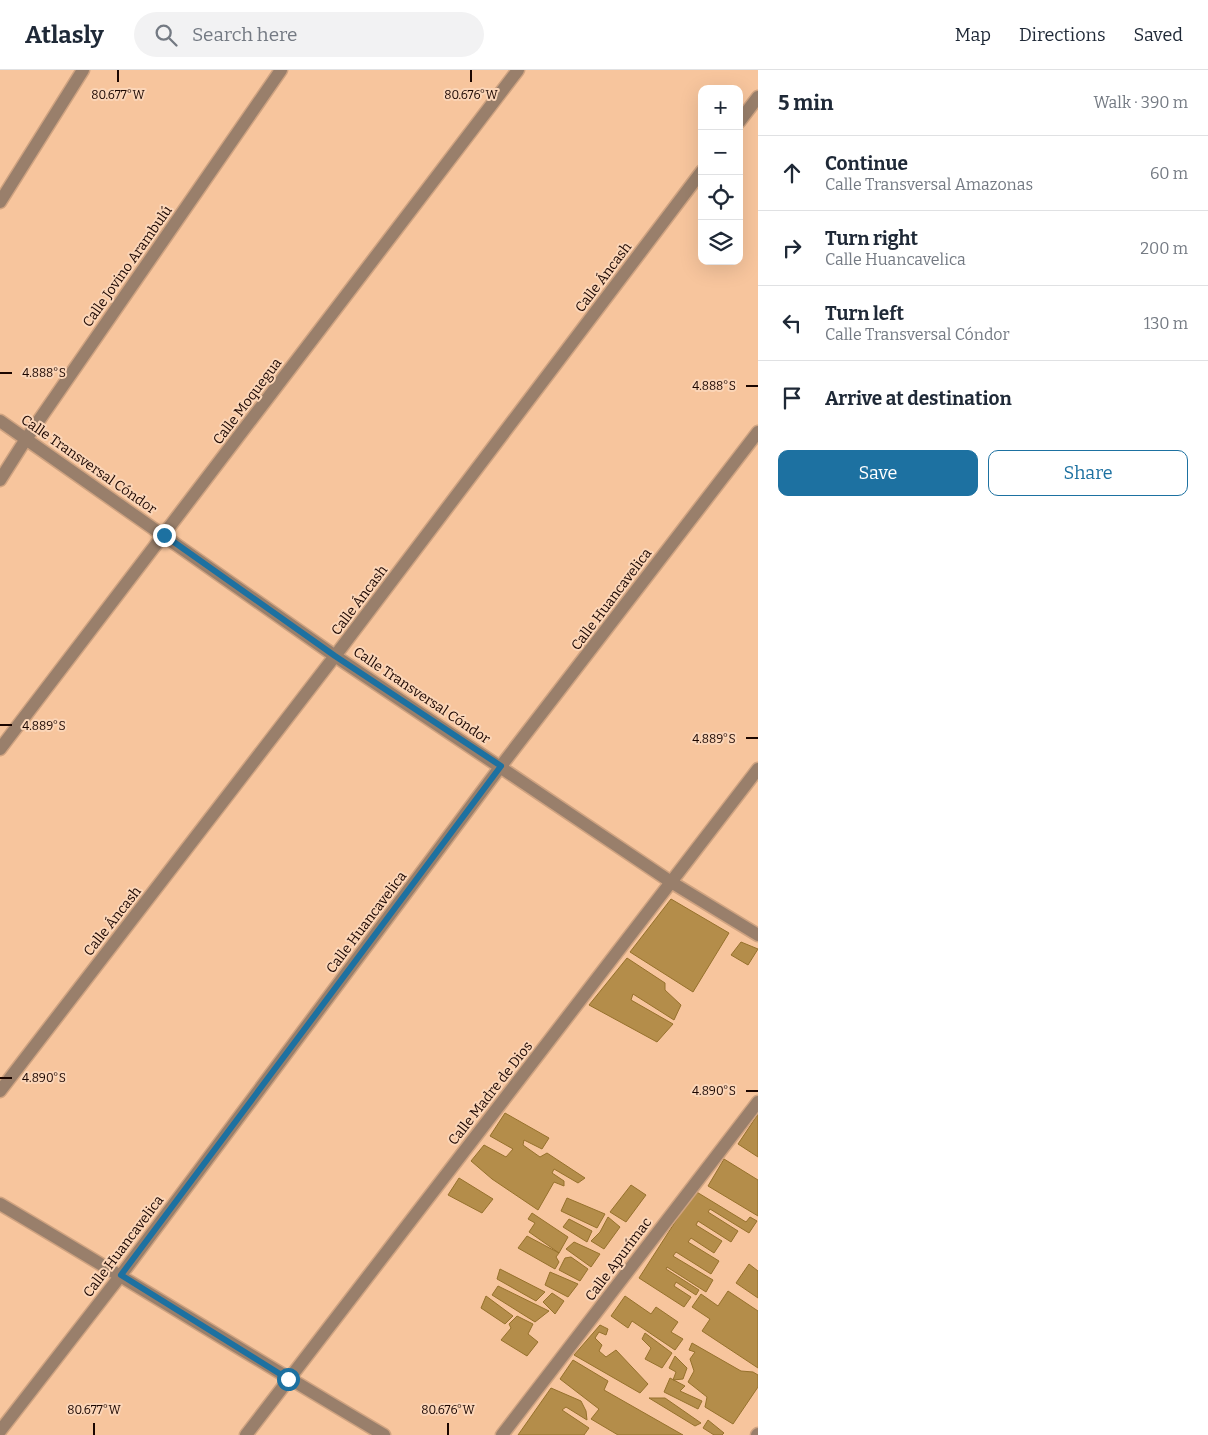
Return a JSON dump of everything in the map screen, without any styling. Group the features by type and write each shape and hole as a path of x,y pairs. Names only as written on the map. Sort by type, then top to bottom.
{"street":[{"path":"0,202 83,70"},
{"name":"Calle Jovino Arambulú","path":"0,480 26,439 280,70"},
{"name":"Calle Moquegua","path":"0,749 518,70"},
{"path":"743,117 758,97"},
{"name":"Calle Áncash","path":"0,1092 335,656 699,175"},
{"name":"Calle Transversal Cóndor","path":"0,421 335,656 672,882 758,935"},
{"name":"Calle Huancavelica","path":"0,1431 121,1275 501,766 758,432"},
{"name":"Calle Madre de Dios","path":"246,1435 758,769"},
{"name":"Calle Apurímac","path":"502,1435 758,1102"},
{"path":"0,1204 121,1275 288,1379 384,1435"}],"building":[{"path":"671,899 729,933 693,992 630,952"},
{"path":"741,942 758,949 748,965 731,955"},
{"path":"627,958 665,983 665,990 681,1005 674,1020 633,994 631,1000 673,1024 657,1042 589,1005"},
{"path":"505,1113 549,1138 542,1149 524,1140 523,1145 540,1157 547,1153 585,1178 578,1183 554,1169 552,1173 564,1181 564,1186 554,1182 538,1210 492,1179 471,1161 484,1145 506,1157 513,1149 490,1136"},
{"path":"758,1114 758,1157 738,1144"},
{"path":"724,1159 758,1180 758,1216 708,1186"},
{"path":"459,1178 493,1199 482,1213 448,1195"},
{"path":"631,1185 646,1195 626,1222 610,1212"},
{"path":"695,1191 746,1222 750,1217 757,1221 749,1233 710,1209 708,1212 738,1231 731,1242 698,1221 696,1225 722,1241 714,1253 691,1238 688,1242 719,1261 711,1274 676,1252 673,1256 713,1280 706,1292 667,1267 666,1269 699,1290 696,1295 676,1282 674,1286 691,1297 684,1307 639,1278"},
{"path":"567,1198 605,1214 597,1228 561,1211"},
{"path":"532,1213 568,1237 559,1253 529,1232 535,1223 528,1219"},
{"path":"608,1217 620,1227 604,1249 591,1241 600,1232"},
{"path":"569,1219 592,1231 587,1242 563,1227"},
{"path":"527,1236 559,1253 556,1257 559,1262 555,1269 518,1248"},
{"path":"574,1242 600,1254 591,1267 566,1249"},
{"path":"571,1257 588,1269 580,1281 559,1270 565,1258"},
{"path":"749,1264 758,1271 758,1298 736,1283"},
{"path":"500,1269 545,1292 536,1301 497,1279"},
{"path":"550,1272 578,1284 568,1297 545,1285"},
{"path":"498,1286 549,1311 535,1322 492,1295"},
{"path":"728,1291 758,1311 758,1368 702,1331 710,1319 692,1307 701,1294 718,1306"},
{"path":"552,1293 564,1301 555,1314 543,1302"},
{"path":"486,1296 513,1316 505,1324 481,1308"},
{"path":"625,1296 651,1314 656,1307 678,1322 671,1332 683,1339 675,1350 632,1321 628,1328 611,1316"},
{"path":"517,1316 533,1324 528,1334 538,1342 527,1356 501,1340 511,1328 509,1324"},
{"path":"600,1325 608,1329 606,1335 599,1332 595,1338 602,1345 599,1351 606,1357 616,1350 648,1384 640,1393 574,1355"},
{"path":"645,1333 672,1353 662,1368 645,1359 651,1348 642,1339"},
{"path":"692,1343 741,1371 753,1372 758,1375 758,1387 733,1424 705,1407 707,1397 688,1382 694,1371 690,1359 695,1352 689,1350"},
{"path":"675,1356 687,1368 683,1379 673,1380 676,1372 669,1368"},
{"path":"573,1360 608,1381 604,1390 683,1435 618,1435 591,1419 599,1409 560,1379"},
{"path":"670,1378 685,1386 680,1391 702,1401 698,1409 664,1392"},
{"path":"551,1388 581,1401 586,1411 587,1420 566,1407 562,1410 589,1428 584,1435 518,1435"},
{"path":"649,1398 665,1398 701,1423 695,1426"},
{"path":"708,1420 724,1433 722,1435 714,1435 703,1428"}],"route":[{"path":"164,535 335,656 501,766 121,1275 288,1379"}]}
